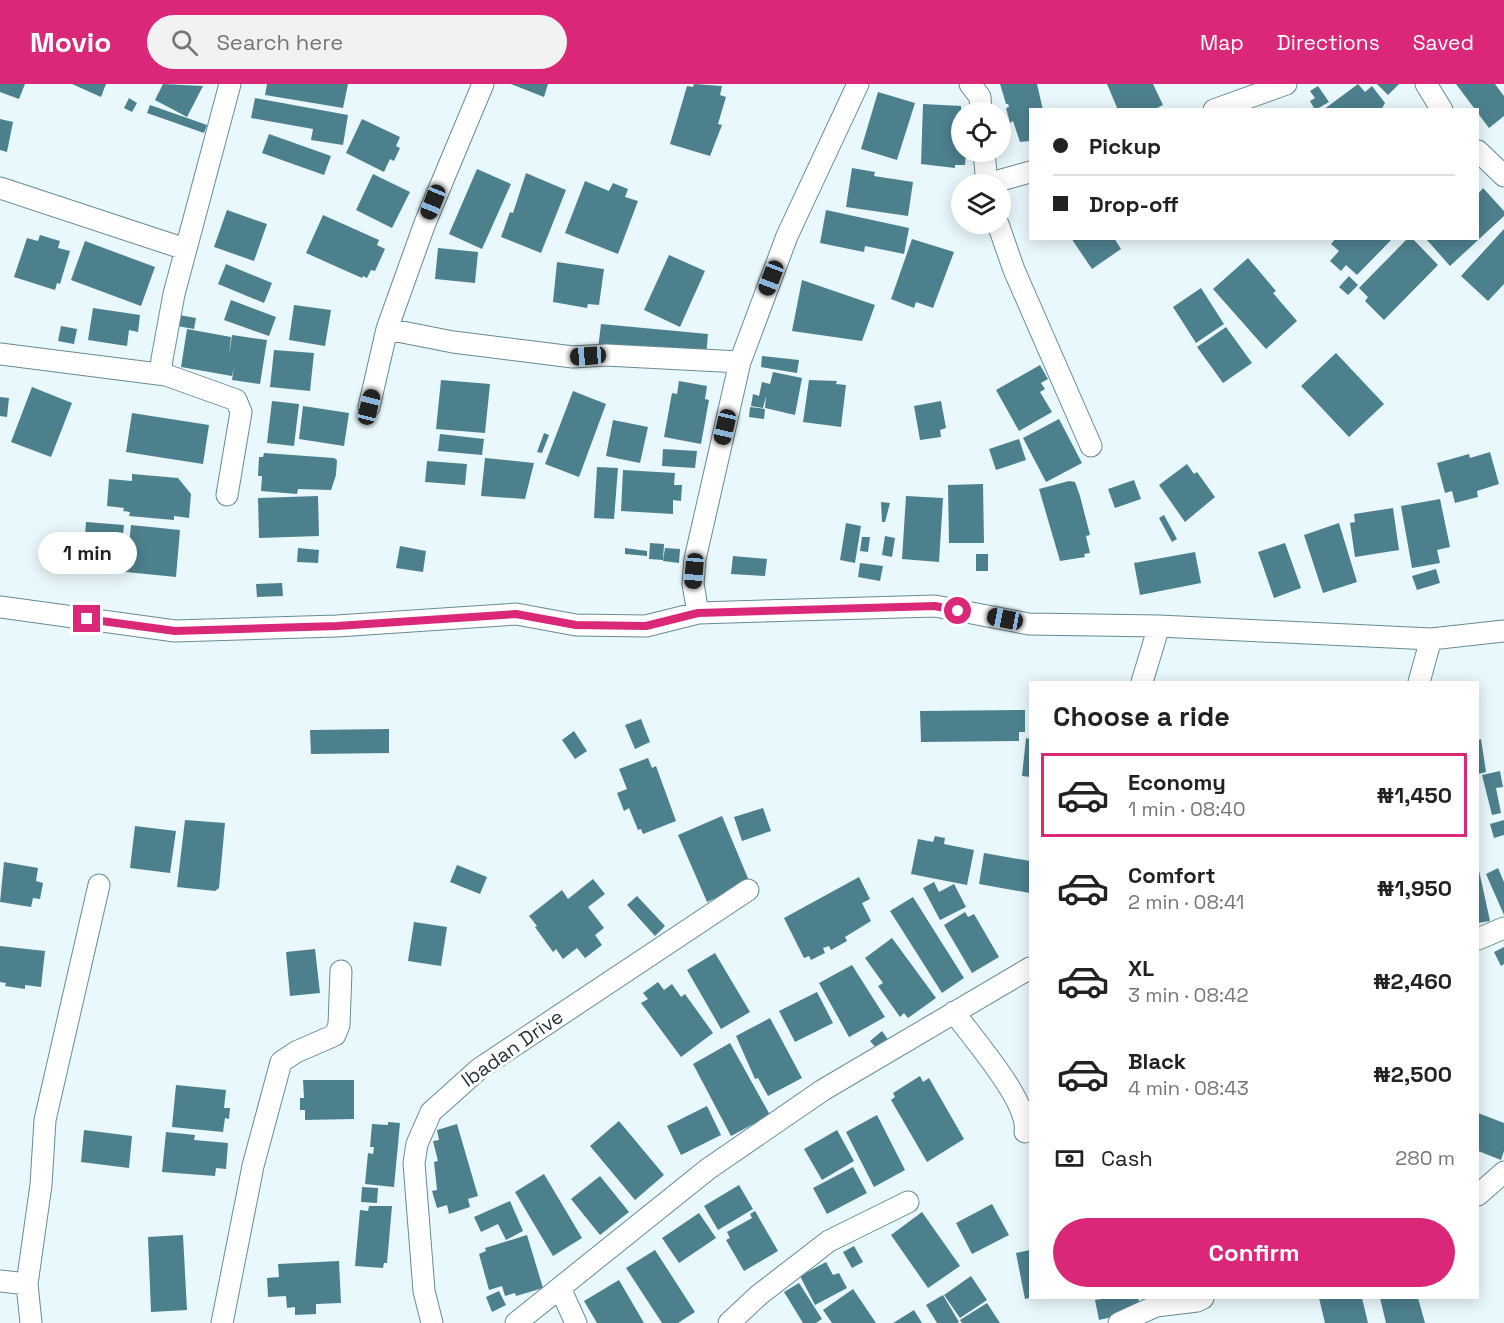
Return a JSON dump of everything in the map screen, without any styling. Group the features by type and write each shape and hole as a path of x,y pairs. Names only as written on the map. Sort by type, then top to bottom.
{"street":[{"path":"166,375 161,369 162,359 185,249 230,84"},
{"path":"369,407 387,329 425,223 483,84"},
{"path":"698,613 693,584 695,559 740,362 787,236 858,84"},
{"path":"970,84 977,91 979,102"},
{"path":"1220,108 1286,84"},
{"path":"1426,84 1441,108"},
{"path":"1479,152 1504,177"},
{"path":"985,162 987,184 1029,172"},
{"path":"0,189 185,249"},
{"path":"1001,234 1014,270 1091,446"},
{"path":"387,329 453,342 573,357 606,355 740,362"},
{"path":"0,354 166,375 240,403 241,412 227,495"},
{"path":"0,607 175,631 337,626 516,614 576,625 646,626 698,613 935,606 1029,624 1158,626 1431,639 1504,631"},
{"path":"1142,681 1158,626"},
{"path":"1419,681 1431,639"},
{"path":"31,1323 27,1284 41,1185 45,1120 99,885"},
{"name":"Ibadan Drive","path":"432,1323 424,1291 414,1163 417,1144 431,1112 479,1069 748,890"},
{"path":"1479,939 1504,928"},
{"path":"516,1323 708,1169 823,1090 1029,969"},
{"path":"222,1323 253,1166 281,1062 296,1052 335,1035 339,1025 341,971"},
{"path":"954,1012 1008,1085 1018,1102 1026,1125 1025,1132"},
{"path":"1479,1194 1504,1172"},
{"path":"729,1323 759,1295 829,1241 908,1202"},
{"path":"0,1281 27,1284"},
{"path":"560,1288 576,1323"},
{"path":"1119,1323 1156,1306 1201,1299"}],"building":[{"path":"0,84 25,84 19,99 0,92"},
{"path":"72,84 106,84 101,97"},
{"path":"163,84 203,86 187,117 155,100"},
{"path":"267,84 348,84 343,108 265,95"},
{"path":"511,84 548,84 544,97"},
{"path":"694,84 722,86 720,95 726,97 718,124 722,125 710,156 670,144 687,86 693,87"},
{"path":"1000,84 1037,84 1043,108 1029,108 1029,141 1020,142 1013,121 1011,122 1011,102 1005,102"},
{"path":"1107,84 1153,84 1163,105 1157,108 1117,108"},
{"path":"1358,84 1365,92 1372,86 1385,103 1382,108 1326,108"},
{"path":"1377,84 1399,84 1388,95"},
{"path":"1456,84 1495,84 1504,96 1504,116 1489,128 1479,115 1479,108 1474,108"},
{"path":"1318,86 1329,102 1314,108 1310,101 1315,98 1310,91"},
{"path":"878,92 915,103 897,160 861,149"},
{"path":"129,98 137,103 132,112 124,108"},
{"path":"255,98 348,115 343,145 311,140 313,129 251,118"},
{"path":"923,104 951,105 951,162 965,162 965,165 955,165 955,168 921,164"},
{"path":"150,105 207,125 204,133 147,113"},
{"path":"0,119 13,122 7,152 0,150"},
{"path":"362,119 400,137 396,146 400,148 394,161 390,159 384,172 346,153"},
{"path":"269,134 331,156 324,175 262,153"},
{"path":"852,168 875,172 874,176 913,182 908,216 846,207"},
{"path":"477,169 511,184 482,249 449,234"},
{"path":"526,173 566,190 541,253 501,237 510,212 513,213"},
{"path":"373,174 410,192 392,228 356,210"},
{"path":"585,181 609,191 613,183 628,189 625,197 638,201 618,254 565,233"},
{"path":"1483,188 1504,211 1504,216 1479,239 1479,193"},
{"path":"227,210 267,224 254,261 214,247"},
{"path":"826,210 909,228 904,254 865,246 864,252 820,243"},
{"path":"323,215 379,240 377,245 385,249 375,271 371,270 367,278 363,276 362,278 306,253"},
{"path":"1504,229 1504,284 1488,301 1461,276"},
{"path":"40,235 60,241 58,248 70,251 60,284 57,283 55,290 14,277 27,238 38,241"},
{"path":"912,239 954,252 933,308 916,302 914,308 891,299"},
{"path":"1072,240 1115,240 1121,249 1092,269"},
{"path":"1334,240 1391,240 1357,275 1346,265 1341,271 1330,261 1339,251 1331,244"},
{"path":"1406,240 1414,240 1438,265 1384,320 1365,301 1368,297 1359,288"},
{"path":"1427,240 1478,240 1450,266"},
{"path":"85,241 155,267 141,306 71,280"},
{"path":"438,248 478,252 475,283 435,279"},
{"path":"669,255 705,271 680,327 644,310"},
{"path":"1248,258 1276,291 1273,293 1297,321 1266,349 1213,289"},
{"path":"557,262 604,269 599,305 588,304 587,308 553,302"},
{"path":"226,264 272,283 264,303 218,284"},
{"path":"1349,276 1358,285 1348,295 1339,287"},
{"path":"802,280 875,305 862,341 792,331"},
{"path":"1201,288 1224,324 1196,343 1173,307"},
{"path":"231,300 276,317 269,336 224,320"},
{"path":"294,305 331,310 325,346 289,340"},
{"path":"93,308 140,315 138,332 129,330 127,346 88,340"},
{"path":"179,315 196,318 194,329 177,326"},
{"path":"601,324 708,334 706,356 598,349"},
{"path":"61,326 77,329 74,344 58,341"},
{"path":"1226,327 1252,363 1223,383 1197,347"},
{"path":"187,329 231,337 229,356 232,335 267,340 260,384 232,380 234,367 232,376 181,367"},
{"path":"274,350 314,353 310,391 270,387"},
{"path":"1336,353 1384,404 1349,437 1301,386"},
{"path":"762,356 799,360 797,373 761,367"},
{"path":"1040,365 1048,379 1041,383 1045,389 1040,392 1052,412 1019,431 996,390"},
{"path":"773,372 802,378 795,415 765,408 766,396 763,408 751,406 753,394 759,396 762,382 770,384"},
{"path":"441,380 490,384 485,433 436,429"},
{"path":"809,380 837,381 836,384 846,385 841,427 803,422"},
{"path":"679,381 707,386 705,399 709,400 701,444 664,437 672,393 677,394"},
{"path":"32,387 72,403 51,457 11,442"},
{"path":"573,391 606,404 579,477 545,464"},
{"path":"0,397 9,398 7,417 0,416"},
{"path":"272,401 299,404 294,446 267,443"},
{"path":"941,401 946,428 940,430 941,437 920,440 914,406"},
{"path":"303,406 349,413 344,446 299,439"},
{"path":"750,407 765,409 764,419 749,417"},
{"path":"132,413 209,425 203,464 126,452"},
{"path":"1059,419 1082,463 1046,482 1023,438"},
{"path":"613,420 648,427 640,463 606,456"},
{"path":"544,433 549,435 542,453 537,452"},
{"path":"440,434 484,439 482,455 438,451"},
{"path":"1019,439 1026,460 996,470 989,449"},
{"path":"663,449 697,451 695,468 662,466"},
{"path":"1490,452 1499,484 1477,491 1478,497 1455,503 1452,491 1445,493 1437,463 1469,454 1470,458"},
{"path":"264,453 334,458 337,460 336,475 331,490 298,489 297,494 261,491 262,476 258,476 259,457 263,457"},
{"path":"485,458 534,463 525,499 481,496"},
{"path":"427,461 467,464 465,485 425,482"},
{"path":"1187,464 1194,474 1197,472 1215,497 1185,522 1159,485"},
{"path":"597,467 618,468 614,519 594,518"},
{"path":"623,470 675,473 674,485 682,485 681,501 673,500 673,514 621,511"},
{"path":"132,474 178,478 191,494 189,518 174,516 174,520 129,516 130,512 123,511 124,508 107,506 109,479 132,481"},
{"path":"1134,480 1141,499 1115,508 1108,489"},
{"path":"1069,481 1075,482 1080,496 1090,535 1086,536 1090,553 1084,554 1085,557 1060,561 1039,489"},
{"path":"983,484 984,543 949,543 948,485"},
{"path":"318,496 319,536 259,538 258,498"},
{"path":"906,496 943,498 939,562 902,559"},
{"path":"1440,499 1450,547 1437,550 1440,563 1412,568 1401,506"},
{"path":"881,502 890,503 885,522 882,522"},
{"path":"1393,508 1399,550 1355,557 1350,523 1355,522 1354,514"},
{"path":"1164,515 1177,539 1172,542 1159,518"},
{"path":"86,522 124,525 120,568 83,565"},
{"path":"846,523 861,526 855,563 840,560"},
{"path":"1339,523 1357,582 1323,593 1304,535"},
{"path":"131,525 180,530 176,577 126,572"},
{"path":"885,536 895,538 892,557 882,555"},
{"path":"862,537 870,537 868,552 860,551"},
{"path":"650,543 664,544 663,560 649,559"},
{"path":"1285,543 1301,588 1274,598 1258,552"},
{"path":"400,546 426,551 423,572 396,568"},
{"path":"298,548 319,550 318,563 297,562"},
{"path":"625,548 647,551 647,556 625,554"},
{"path":"665,548 680,549 679,563 663,561"},
{"path":"1195,552 1201,583 1140,595 1134,563"},
{"path":"976,554 988,554 988,571 976,571"},
{"path":"733,556 767,559 765,576 731,574"},
{"path":"860,563 883,566 880,581 858,577"},
{"path":"1436,569 1440,583 1417,590 1412,576"},
{"path":"282,583 283,596 257,597 256,584"},
{"path":"1025,710 1025,732 1019,732 1019,741 921,742 920,711"},
{"path":"641,719 650,742 635,749 625,725"},
{"path":"389,729 389,753 311,754 310,730"},
{"path":"574,731 587,751 575,759 562,740"},
{"path":"1026,738 1029,739 1029,777 1022,776"},
{"path":"1481,739 1486,772 1479,774 1479,740"},
{"path":"648,758 652,768 656,766 676,821 643,834 641,829 638,830 629,808 624,811 617,793 627,789 619,769"},
{"path":"1500,771 1503,787 1496,788 1501,813 1492,815 1482,775"},
{"path":"763,808 771,831 742,841 734,817"},
{"path":"722,816 750,883 707,902 678,835"},
{"path":"185,820 225,823 219,888 215,891 177,887"},
{"path":"1504,820 1504,835 1494,838 1490,824"},
{"path":"135,826 176,831 170,873 130,868"},
{"path":"935,836 945,838 944,844 974,850 967,885 911,874 918,839 933,842"},
{"path":"984,853 1029,861 1029,893 979,884"},
{"path":"4,862 38,868 36,881 43,883 40,899 33,898 31,907 0,902"},
{"path":"457,865 487,877 480,894 450,882"},
{"path":"1498,868 1504,882 1504,915 1486,874"},
{"path":"1479,871 1490,921 1479,923"},
{"path":"859,877 870,899 862,903 871,921 845,937 847,941 831,950 829,946 823,948 825,953 811,960 809,956 804,958 784,918"},
{"path":"593,879 605,894 588,907 604,928 595,935 602,945 585,958 577,948 563,959 556,949 553,952 529,916 562,890 568,899"},
{"path":"934,882 939,892 954,884 966,907 940,920 923,888"},
{"path":"637,896 665,926 655,936 627,905"},
{"path":"913,897 964,978 942,993 890,911"},
{"path":"965,912 968,917 974,914 999,957 972,973 944,925"},
{"path":"414,922 447,927 441,966 408,961"},
{"path":"892,938 936,998 908,1018 904,1013 900,1017 878,986 883,983 865,958"},
{"path":"0,946 45,951 41,987 25,985 25,989 5,986 6,983 0,982"},
{"path":"1504,947 1504,964 1501,966 1494,952"},
{"path":"315,949 320,993 290,996 286,952"},
{"path":"715,953 750,1012 721,1029 687,970"},
{"path":"852,965 885,1017 849,1037 819,983"},
{"path":"658,982 664,990 672,984 681,997 685,994 713,1033 681,1057 641,1003 648,999 643,993"},
{"path":"817,992 833,1023 795,1042 779,1011"},
{"path":"770,1018 802,1078 768,1096 758,1078 755,1079 736,1036"},
{"path":"882,1031 889,1041 878,1050 870,1041"},
{"path":"730,1043 770,1115 731,1136 693,1064"},
{"path":"920,1076 923,1082 929,1078 964,1139 927,1162 891,1100 895,1097 893,1093"},
{"path":"303,1080 354,1080 354,1119 305,1120 305,1110 300,1110 300,1098 304,1098"},
{"path":"176,1085 226,1090 224,1108 230,1108 229,1119 225,1118 223,1132 172,1127"},
{"path":"707,1106 721,1135 681,1155 667,1126"},
{"path":"1479,1113 1504,1123 1504,1151 1501,1160 1479,1151"},
{"path":"877,1115 905,1170 874,1187 846,1132"},
{"path":"619,1121 664,1175 635,1200 590,1146"},
{"path":"388,1122 400,1123 394,1187 365,1184 368,1153 373,1154 374,1147 370,1147 372,1124 388,1125"},
{"path":"457,1124 478,1196 468,1199 470,1207 449,1214 447,1205 437,1208 432,1191 437,1190 434,1162 438,1161 433,1141 439,1140 437,1130"},
{"path":"84,1130 132,1136 129,1168 81,1162"},
{"path":"837,1130 854,1161 822,1180 804,1149"},
{"path":"166,1132 195,1135 194,1140 228,1143 226,1169 216,1168 215,1176 162,1172"},
{"path":"853,1167 867,1193 827,1214 813,1188"},
{"path":"544,1174 582,1238 553,1256 515,1192"},
{"path":"600,1176 629,1212 600,1235 571,1199"},
{"path":"739,1185 753,1209 718,1230 704,1206"},
{"path":"362,1187 378,1188 377,1203 361,1202"},
{"path":"510,1201 523,1231 506,1240 498,1224 481,1232 474,1217"},
{"path":"992,1204 1009,1235 972,1254 956,1223"},
{"path":"369,1206 392,1206 387,1263 384,1263 383,1268 355,1266 360,1210 368,1211"},
{"path":"755,1211 778,1251 744,1271 726,1240 730,1238 727,1232 752,1218 750,1214"},
{"path":"922,1212 960,1266 928,1288 891,1235"},
{"path":"699,1213 716,1238 679,1263 662,1238"},
{"path":"183,1235 187,1310 151,1312 148,1237"},
{"path":"527,1235 543,1288 516,1296 515,1293 505,1296 502,1286 489,1290 479,1254 486,1251 485,1248"},
{"path":"854,1246 863,1262 852,1268 843,1252"},
{"path":"655,1250 695,1312 678,1323 662,1323 626,1268"},
{"path":"1029,1250 1029,1298 1025,1299 1016,1253"},
{"path":"339,1261 341,1303 316,1304 316,1314 295,1315 295,1307 287,1308 286,1296 268,1297 267,1278 279,1277 278,1264"},
{"path":"826,1262 833,1275 839,1273 847,1288 815,1305 800,1276"},
{"path":"971,1276 987,1300 960,1318 944,1295"},
{"path":"619,1280 644,1323 597,1323 584,1301"},
{"path":"799,1283 822,1319 816,1323 803,1323 784,1292"},
{"path":"853,1289 876,1323 832,1323 823,1310"},
{"path":"499,1291 506,1305 492,1312 486,1297"},
{"path":"943,1295 959,1322 937,1323 926,1305"},
{"path":"1138,1299 1141,1310 1099,1320 1095,1300"},
{"path":"1319,1299 1362,1299 1368,1323 1325,1323"},
{"path":"1380,1299 1418,1299 1425,1323 1386,1323"},
{"path":"987,1303 1000,1323 962,1323 960,1320"},
{"path":"914,1310 922,1323 893,1323"}],"route":[{"path":"87,619 175,631 337,626 516,614 576,625 646,626 698,613 808,612 935,606 958,611"}]}
